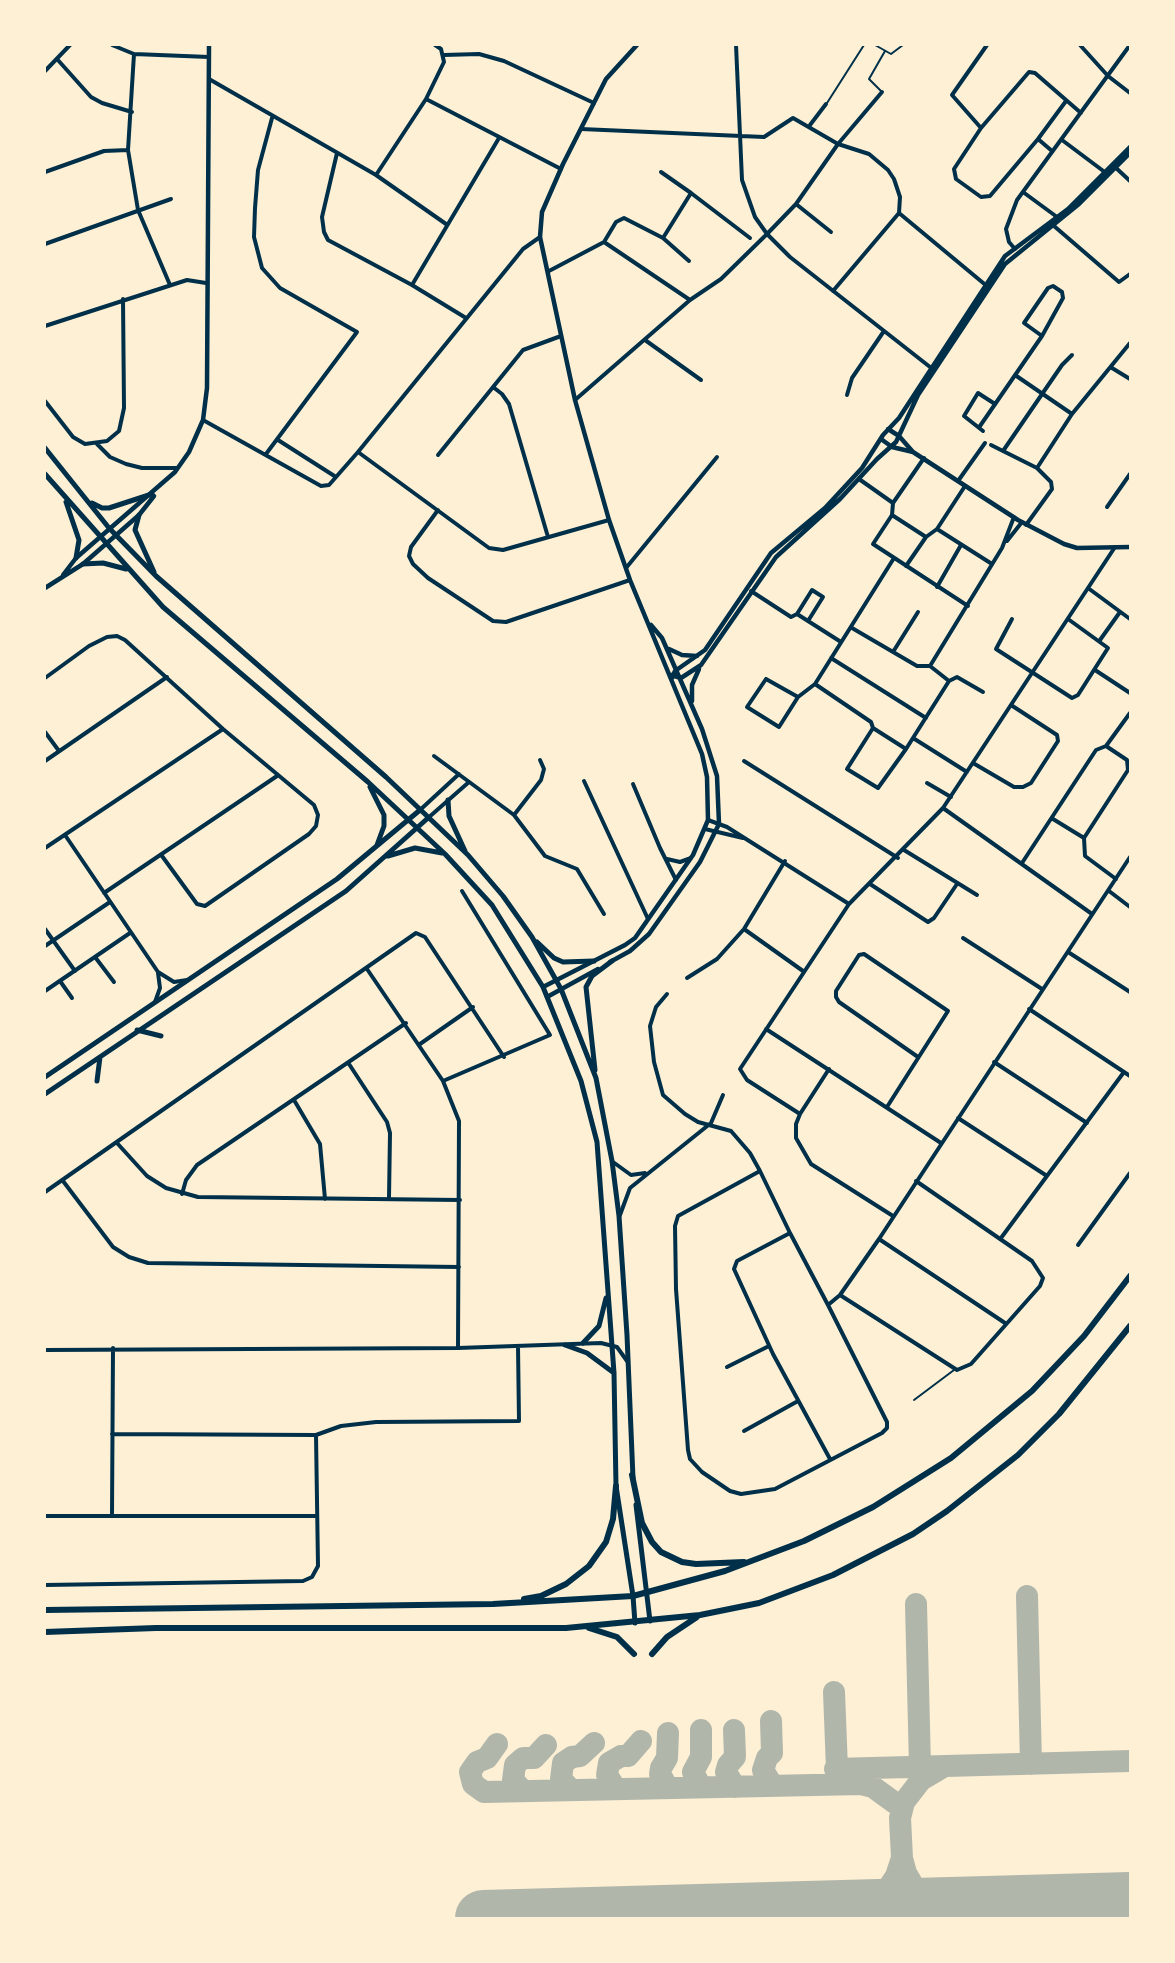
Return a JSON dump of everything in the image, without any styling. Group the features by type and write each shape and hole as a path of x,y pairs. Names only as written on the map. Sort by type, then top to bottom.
{"main road":[{"path":"45,448 109,528 156,576 468,855 503,896 532,937 561,989 596,1078"},
{"path":"45,474 127,570 163,607 368,782 444,854 492,905 548,997 581,1081 597,1142 614,1374 616,1486 613,1519 606,1542 589,1566 566,1584 541,1596 493,1604"},
{"path":"84,498 102,508 152,494"},
{"path":"65,497 79,540 76,558"},
{"path":"139,515 135,525 136,534 156,576"},
{"path":"83,564 103,563 127,570"},
{"path":"368,782 384,815 384,826 376,848"},
{"path":"448,800 449,816 468,855"},
{"path":"45,1077 337,879 420,810"},
{"path":"45,1094 346,891 428,818"},
{"path":"383,858 415,848 444,854"},
{"path":"532,937 561,962 572,964 594,961"},
{"path":"612,962 592,976 586,987 596,1078 612,1161 619,1216 632,1475 650,1621"},
{"path":"137,1030 161,1036"},
{"path":"97,1081 100,1058"},
{"path":"45,1610 493,1604 633,1596 751,1562 804,1541 873,1507 951,1458 1032,1391 1084,1335 1130,1276"},
{"path":"583,1343 599,1326 608,1291"},
{"path":"45,1632 156,1628 585,1627 700,1615 759,1603 833,1575 912,1534 947,1511 1018,1455 1059,1414 1130,1326"},
{"path":"565,1345 587,1353 614,1374"},
{"path":"632,1475 642,1523 652,1542 661,1552 682,1562 696,1564 751,1562"},
{"path":"616,1486 635,1623"},
{"path":"652,1654 667,1637 700,1615"},
{"path":"585,1627 617,1637 634,1654"}],"street":[{"path":"45,71 70,45"},
{"path":"112,45 134,54 209,57"},
{"path":"45,588 83,564 139,515 189,452 203,420 207,388 209,45"},
{"path":"376,176 426,99 444,62 441,49 435,45"},
{"path":"441,49 445,45"},
{"path":"543,987 625,945 649,920 676,881 691,858 708,820 707,777 702,754 651,625 630,580 609,520 575,400 540,237 542,212 606,79 637,45"},
{"path":"736,45 742,134 742,180 747,198 767,234 781,250 932,368"},
{"path":"981,128 952,94 987,45"},
{"path":"1080,45 1108,76 1130,93"},
{"path":"1015,250 1007,236 1006,224 1023,192 1130,45"},
{"path":"134,54 128,150 138,210 170,285"},
{"path":"444,55 479,54 504,61 594,103"},
{"path":"57,59 91,97 102,103 132,112"},
{"path":"1066,101 993,193 981,197 956,179 954,173 981,128 1029,72 1035,73 1081,113"},
{"path":"209,79 272,118 376,176 446,224"},
{"path":"575,400 690,300 721,279 767,234 796,204 838,144 882,92"},
{"path":"426,99 561,170"},
{"path":"810,125 826,104"},
{"path":"266,454 357,332 280,288 262,268 254,237 255,208 258,170 272,118"},
{"path":"581,129 664,135 768,136 793,118 810,125 838,144 869,154 888,170 898,189 899,213 833,291"},
{"path":"412,285 446,224 499,138"},
{"path":"1038,139 1052,151"},
{"path":"1062,140 1106,172"},
{"path":"672,677 677,670 700,656 763,562 845,488 872,455 986,286 1015,250 1058,217 1115,166 1130,147"},
{"path":"45,172 104,152 128,150"},
{"path":"337,153 322,217 324,232 328,240 412,285 466,318"},
{"path":"1015,250 1054,226 1130,153"},
{"path":"1115,166 1130,181"},
{"path":"661,172 750,238"},
{"path":"1023,192 1058,217"},
{"path":"663,238 691,193"},
{"path":"45,244 171,199"},
{"path":"796,204 831,232"},
{"path":"899,213 986,286"},
{"path":"549,271 604,243 616,222 624,218 663,238 689,261"},
{"path":"1054,226 1119,282 1130,274"},
{"path":"203,420 321,486 329,484 358,452 523,249 540,237"},
{"path":"604,243 690,300"},
{"path":"45,326 187,280 206,283"},
{"path":"995,404 978,393 964,416 981,428 1042,336 1063,298 1062,292 1053,286 1048,288 1024,323 1042,336"},
{"path":"45,402 73,436 85,444 107,441 122,425 123,299"},
{"path":"847,395 852,378 884,331"},
{"path":"438,455 523,350 561,336"},
{"path":"645,340 701,380"},
{"path":"1037,468 1072,414 1112,368 1130,343"},
{"path":"1003,451 1069,355 1072,355"},
{"path":"693,710 692,685 701,665 751,591 776,557 891,447 899,436 905,418 932,368"},
{"path":"1112,368 1130,379"},
{"path":"1016,375 1072,414"},
{"path":"493,387 509,404 548,537"},
{"path":"888,429 899,436 914,452 1024,523 1077,548 1130,547"},
{"path":"881,439 891,447 914,452"},
{"path":"278,440 336,477"},
{"path":"958,481 985,442"},
{"path":"97,444 110,457 126,464 142,468 177,468"},
{"path":"991,446 1037,468 1051,482 1052,489 1004,544"},
{"path":"358,452 484,546 496,550 609,520"},
{"path":"626,568 717,457"},
{"path":"924,458 893,503 892,515 873,544 968,606"},
{"path":"1107,507 1130,474"},
{"path":"859,479 893,503"},
{"path":"906,566 926,537 937,530 966,486"},
{"path":"63,575 76,558 109,528 159,489"},
{"path":"438,510 411,547 409,556 413,564 428,578 493,621 506,622 630,580"},
{"path":"892,515 926,537"},
{"path":"852,628 922,668 930,666 1004,544 1014,518"},
{"path":"937,530 992,564"},
{"path":"937,587 961,545"},
{"path":"800,1114 747,1080 741,1074 742,1065 849,904 898,858 951,797 1114,547"},
{"path":"798,697 766,679 747,707 779,727 798,697 815,684 894,558"},
{"path":"1088,588 1130,619"},
{"path":"751,591 791,617 797,614 811,590 823,596 808,621"},
{"path":"893,652 918,612"},
{"path":"1100,640 1120,612"},
{"path":"797,614 841,642"},
{"path":"1012,619 996,649 1072,698 1078,695 1108,648 1068,619"},
{"path":"548,997 630,951 649,934 700,862 719,824 717,776 681,678 667,647 651,625"},
{"path":"45,678 89,646 107,637 117,636 145,656 223,729 314,805 318,815 316,826 309,834 205,906 200,906 162,856"},
{"path":"667,647 682,656 700,656"},
{"path":"831,658 926,718"},
{"path":"672,677 681,678 701,665"},
{"path":"930,666 949,681"},
{"path":"1095,670 1130,693"},
{"path":"45,761 167,677"},
{"path":"873,728 847,769 878,788 949,681 957,677 983,692"},
{"path":"815,684 871,722 873,728 906,749"},
{"path":"973,763 1014,787 1030,783 1059,738 1011,705"},
{"path":"1022,863 1053,819 1096,750 1106,746 1130,713"},
{"path":"45,848 223,729"},
{"path":"45,732 59,751"},
{"path":"913,738 968,772"},
{"path":"1106,746 1127,760 1128,770 1084,838 1085,856 1116,879"},
{"path":"434,756 514,815 545,856 577,869 604,914"},
{"path":"514,815 541,780 544,769 540,760"},
{"path":"744,761 898,858"},
{"path":"420,810 459,774"},
{"path":"104,893 162,856 277,776"},
{"path":"584,781 649,920"},
{"path":"428,818 469,782"},
{"path":"927,783 951,797"},
{"path":"633,784 664,857 675,873 676,881"},
{"path":"943,808 1092,914"},
{"path":"1053,819 1084,838"},
{"path":"708,820 785,861 849,904"},
{"path":"705,829 744,838"},
{"path":"65,835 158,972 174,982 188,980"},
{"path":"904,850 977,895"},
{"path":"664,857 680,862 691,858"},
{"path":"828,1305 840,1295 879,1239 1130,857"},
{"path":"687,978 717,959 744,929 785,861"},
{"path":"870,884 928,922 934,918 957,884"},
{"path":"443,1081 547,1038 549,1030 462,891"},
{"path":"1109,891 1130,907"},
{"path":"45,946 110,902"},
{"path":"45,928 75,971"},
{"path":"744,929 803,971"},
{"path":"45,992 130,933"},
{"path":"45,1192 367,969 412,934 420,933 425,937 504,1056"},
{"path":"963,938 1042,988"},
{"path":"1068,952 1130,992"},
{"path":"887,1107 947,1015 946,1007 864,954 859,955 836,991 839,1002 918,1057"},
{"path":"95,957 114,982"},
{"path":"367,969 406,1023 443,1081 461,1130 458,1348"},
{"path":"155,1002 160,988 158,972"},
{"path":"60,981 72,998"},
{"path":"667,994 656,1007 651,1026 654,1062 663,1095 684,1114 699,1122 711,1123 731,1131 740,1139 760,1171 887,1428 882,1433 775,1489 741,1494 730,1491 702,1472 690,1459 676,1289 675,1221 678,1216 760,1171"},
{"path":"420,1044 473,1007"},
{"path":"1029,1010 1130,1076"},
{"path":"182,1194 186,1180 197,1165 349,1064 406,1023"},
{"path":"766,1029 941,1143"},
{"path":"994,1062 1087,1123"},
{"path":"349,1064 387,1122 390,1134 389,1198"},
{"path":"829,1069 800,1114 796,1124 796,1138 811,1164 892,1216"},
{"path":"1002,1238 1124,1072"},
{"path":"619,1216 628,1190 711,1123 723,1095"},
{"path":"294,1100 320,1144 325,1199"},
{"path":"958,1118 1047,1176"},
{"path":"117,1143 147,1176 166,1188 182,1194 228,1199 460,1200"},
{"path":"612,1161 631,1175 649,1172"},
{"path":"1078,1245 1130,1173"},
{"path":"63,1180 113,1247 129,1257 148,1263 459,1267"},
{"path":"840,1295 954,1370 962,1370 971,1364 1040,1286 1043,1278 1037,1266 1002,1238 916,1181"},
{"path":"790,1233 734,1265 769,1346 830,1459"},
{"path":"879,1239 1005,1323"},
{"path":"45,1350 458,1348 583,1343 612,1344 621,1351 628,1364"},
{"path":"112,1434 316,1435 341,1426 369,1422 519,1421 518,1346"},
{"path":"727,1367 769,1346"},
{"path":"112,1514 113,1348"},
{"path":"744,1431 798,1401"},
{"path":"45,1585 303,1581 312,1577 318,1566 316,1435"},
{"path":"45,1516 112,1514 316,1516"}],"lane":[{"path":"826,104 864,45"},
{"path":"875,45 893,54 903,45"},
{"path":"882,92 870,80 885,51"},
{"path":"914,1400 954,1370"}],"taxiway":[{"path":"1027,1596 1031,1764"},
{"path":"916,1604 920,1767"},
{"path":"834,1692 837,1769"},
{"path":"771,1721 772,1753 767,1758 763,1770 773,1786"},
{"path":"701,1730 701,1757 693,1772 701,1787"},
{"path":"734,1730 735,1757 728,1765 726,1772 735,1787"},
{"path":"668,1733 667,1758 660,1774 668,1788"},
{"path":"619,1789 614,1786 607,1775 609,1763 621,1756 628,1756 641,1741"},
{"path":"571,1790 561,1779 563,1763 572,1757 580,1756 594,1743"},
{"path":"497,1744 487,1758 477,1762 470,1772 473,1784 484,1792 861,1784 873,1787 895,1803"},
{"path":"523,1791 513,1780 515,1765 523,1758 534,1758 546,1745"},
{"path":"835,1769 1130,1761"},
{"path":"860,1907 887,1890 896,1876 902,1858 900,1818 904,1802 921,1780 943,1767"},
{"path":"902,1858 906,1873 913,1885 929,1899 944,1905"},
{"path":"642,1918 653,1912"},
{"path":"562,1916 568,1918"}],"runway":[{"path":"483,1918 1130,1900"}]}
